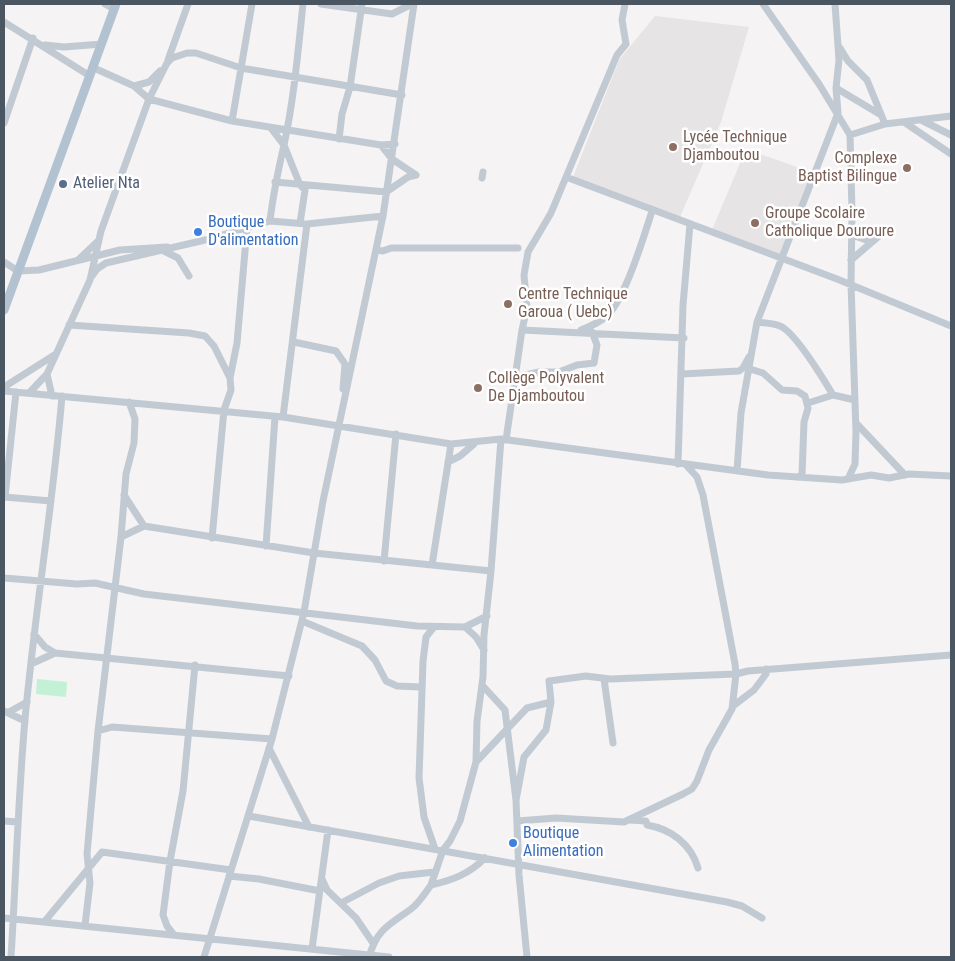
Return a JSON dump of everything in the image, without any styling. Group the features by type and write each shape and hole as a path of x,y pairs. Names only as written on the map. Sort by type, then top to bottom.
{"main road":[{"path":"4,310 115,6"}],"street":[{"path":"105,4 115,6"},
{"path":"90,280 98,242 149,99 167,63 188,4"},
{"path":"232,121 252,4"},
{"path":"270,221 275,182 284,145 295,78 303,4"},
{"path":"322,4 362,7 392,14 413,4"},
{"path":"204,957 272,740 304,612 338,426 376,250 395,144 413,4"},
{"path":"369,956 373,943 386,926 418,903 431,885 443,850 460,821 476,762 477,721 482,685 484,635 504,439 516,377 522,330 528,308 524,276 528,252 551,213 618,56 626,44 622,20 624,4"},
{"path":"763,4 838,113 850,135 851,284 856,423 855,464 848,479"},
{"path":"682,374 739,370 744,368 750,354 757,322 768,289 782,260 838,113 836,88 839,46 835,4"},
{"path":"339,139 342,114 350,87 362,7"},
{"path":"4,22 92,72 134,86 149,99 232,121 381,145 395,144"},
{"path":"4,123 33,38"},
{"path":"42,44 64,47 102,44"},
{"path":"839,46 845,57 867,80 885,124"},
{"path":"134,86 149,82 172,58 187,53 213,57 241,68 402,95"},
{"path":"342,84 351,74"},
{"path":"836,88 881,115"},
{"path":"850,135 885,124 923,121 951,116"},
{"path":"923,121 951,135"},
{"path":"904,122 951,154"},
{"path":"271,128 284,145 300,185 305,190 294,342 284,417"},
{"path":"275,182 386,192 408,177 416,175 392,159 381,145"},
{"path":"566,177 782,260 851,284 951,326"},
{"path":"578,331 600,321 614,308 641,246 652,210"},
{"path":"30,392 47,374 96,269 106,263 174,248 270,221 304,224 382,216"},
{"path":"517,821 556,818 616,823 629,820 692,789 733,706 736,674 703,495 697,477 682,464 684,296 690,224"},
{"path":"212,538 224,410 231,390 230,378 237,343 247,228"},
{"path":"851,260 883,231"},
{"path":"852,236 872,242"},
{"path":"78,261 98,242"},
{"path":"4,262 18,271 39,270 120,250 158,246 174,248"},
{"path":"376,250 383,251 392,248 518,248"},
{"path":"160,251 171,253 178,258 189,276"},
{"path":"757,322 784,328 815,366 833,395"},
{"path":"69,325 189,333 205,336 214,346 230,378"},
{"path":"522,330 578,331 684,338"},
{"path":"516,377 539,372 559,372 577,365 594,362 597,345 592,332"},
{"path":"294,342 336,351 345,364 344,404"},
{"path":"4,387 56,353"},
{"path":"737,471 741,413 750,369 750,354"},
{"path":"750,369 763,373 782,390 801,394 808,403 804,422 802,475 798,477"},
{"path":"47,374 52,396"},
{"path":"4,391 284,417 451,444 474,444 504,439"},
{"path":"16,392 4,497 51,501"},
{"path":"808,403 833,395 855,400"},
{"path":"11,957 25,721 39,581 51,501 62,396"},
{"path":"85,925 90,883 87,846 99,714 121,537 126,474 134,443 135,419 129,402"},
{"path":"266,546 275,417"},
{"path":"856,423 904,475"},
{"path":"384,560 396,434"},
{"path":"451,444 504,439 682,464 798,477 848,479 871,475 889,478 904,475 951,476"},
{"path":"432,565 451,444"},
{"path":"448,462 460,456 474,444"},
{"path":"124,495 144,526"},
{"path":"121,537 144,526 314,553 491,572"},
{"path":"4,578 77,584 95,583 144,594 417,626 465,627 487,616"},
{"path":"302,621 362,646 376,660 386,682 397,686 421,687"},
{"path":"417,626 426,637"},
{"path":"434,627 426,637 421,687 420,800 427,829 435,849"},
{"path":"465,627 476,637 484,650"},
{"path":"34,634 46,647 55,653"},
{"path":"31,664 55,653 195,665 289,676"},
{"path":"516,800 524,757 546,730 551,702 549,681 586,676 604,679 736,674 766,669 951,655"},
{"path":"93,656 105,670"},
{"path":"175,936 167,926 163,915 170,861 180,815 195,665"},
{"path":"733,706 754,690 766,674 766,669"},
{"path":"604,679 613,743"},
{"path":"482,685 505,710 516,800 518,865 527,957"},
{"path":"6,711 27,702"},
{"path":"476,762 527,708 551,702"},
{"path":"6,711 25,721"},
{"path":"99,714 112,727"},
{"path":"98,731 112,727 272,740"},
{"path":"269,748 309,826"},
{"path":"249,816 734,904 751,910 762,918"},
{"path":"629,820 646,822 647,825 663,828 690,847 698,868"},
{"path":"4,821 18,822"},
{"path":"312,949 328,830"},
{"path":"45,920 89,870 102,852 170,861 320,891"},
{"path":"431,885 450,881 466,874 485,858"},
{"path":"341,903 379,883 399,876 434,872"},
{"path":"322,879 327,890 356,918 373,943"},
{"path":"4,918 45,920 175,936 389,957"}],"shaded area":[{"path":"655,16 749,27 721,122 680,217 573,177 619,60"},
{"path":"746,149 811,172 780,257 712,230"}],"green space":[{"path":"37,679 67,682 66,697 36,694"}],"place":[{"name":"Lycée Technique Djamboutou","path":"673,147"},
{"name":"Complexe Baptist Bilingue","path":"907,168"},
{"name":"Atelier Nta","path":"63,184"},
{"name":"Groupe Scolaire Catholique Douroure","path":"755,223"},
{"name":"Boutique D'alimentation","path":"198,232"},
{"name":"Centre Technique Garoua ( Uebc)","path":"508,304"},
{"name":"Collège Polyvalent De Djamboutou","path":"478,388"},
{"name":"Boutique Alimentation","path":"513,843"}]}
